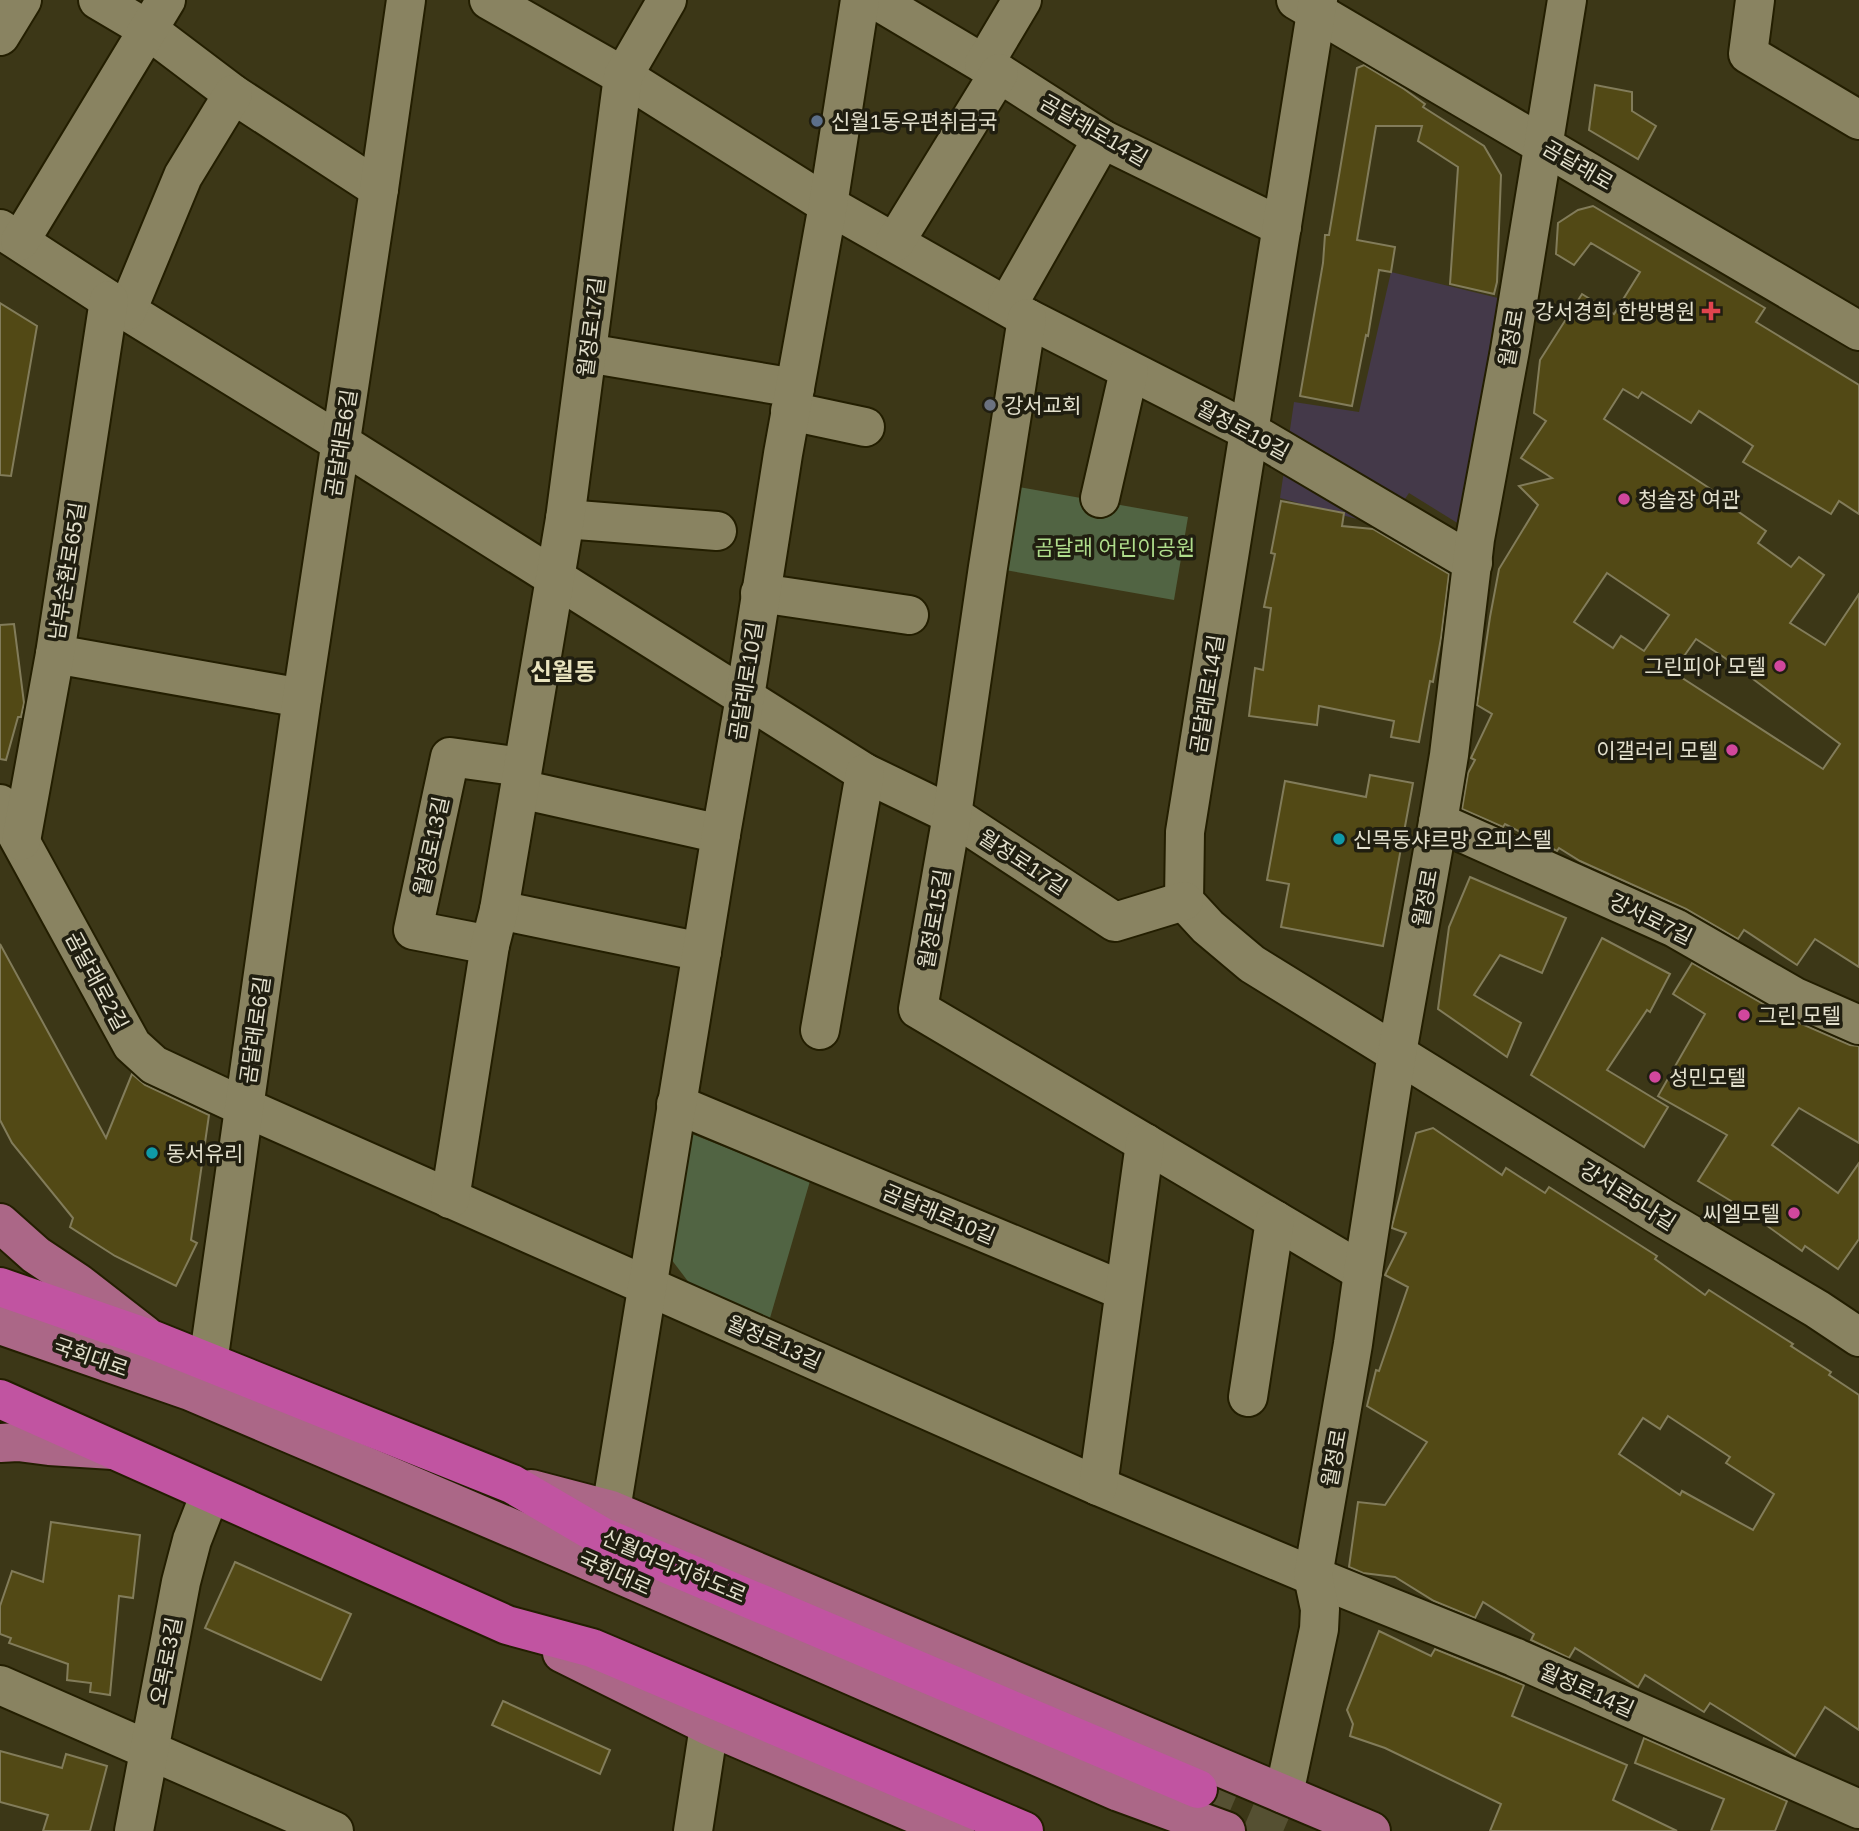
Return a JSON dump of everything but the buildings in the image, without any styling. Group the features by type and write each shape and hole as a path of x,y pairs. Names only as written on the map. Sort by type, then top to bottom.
{"highway":[{"name":"신월여의지하도로","path":"0,1287 153,1340 512,1484 601,1536 1198,1789"},
{"path":"0,1399 507,1625 592,1648 1024,1831"}],"main road":[{"path":"0,1223 36,1255 153,1340"},
{"name":"국회대로","path":"0,1325 190,1391 575,1555 1118,1792 1226,1831"},
{"name":"국회대로","path":"0,1346 180,1407 587,1580 1083,1796 1179,1831"},
{"path":"0,1443 18,1442 114,1450"},
{"path":"512,1484 611,1510 1371,1831"},
{"path":"507,1625 709,1726 954,1831"}],"street":[{"path":"0,36 22,0"},
{"path":"98,0 157,15 233,94 379,189"},
{"name":"곰달래로6길","path":"208,1363 302,698 406,0"},
{"name":"월정로19길","path":"489,0 623,76 828,205 1017,312 1249,431 1472,563"},
{"path":"623,76 667,0"},
{"name":"곰달래로10길","path":"611,1510 760,593 828,205 860,0"},
{"name":"곰달래로14길","path":"876,0 1102,139 1282,228"},
{"path":"895,242 992,69 1022,0"},
{"name":"월정로","path":"1284,1794 1319,1629 1320,1609 1313,1576 1353,1344 1397,1053 1449,755 1472,563 1567,0"},
{"path":"1755,0 1748,54 1859,120"},
{"name":"곰달래로14길","path":"1184,901 1185,832 1282,228 1310,4"},
{"name":"곰달래로","path":"1310,4 1859,331"},
{"path":"157,15 10,235 118,306 341,443"},
{"name":"월정로17길","path":"555,578 623,76"},
{"name":"남부순환로65길","path":"21,841 118,306 183,176 233,94"},
{"path":"1017,312 1102,139"},
{"name":"월정로15길","path":"1017,312 988,567 952,816 918,1009 1363,1272"},
{"path":"587,353 792,399 865,427"},
{"path":"1100,498 1129,371"},
{"name":"월정로17길","path":"341,443 865,773 952,816 1115,922 1184,901"},
{"path":"565,519 717,531"},
{"path":"450,1199 555,578"},
{"path":"760,593 909,615"},
{"path":"55,654 302,698"},
{"name":"월정로13길","path":"494,928 413,930 450,757 721,834"},
{"path":"820,1030 865,773"},
{"name":"곰달래로2길","path":"0,804 132,1045 154,1065 244,1107"},
{"name":"강서로7길","path":"1438,822 1675,928 1795,997 1859,1025"},
{"path":"1184,901 1208,927 1252,964 1397,1053"},
{"path":"494,928 702,952"},
{"name":"강서로5나길","path":"1397,1053 1859,1337"},
{"name":"곰달래로10길","path":"676,1104 1124,1291"},
{"name":"월정로13길","path":"244,1107 1098,1486 1313,1576"},
{"path":"1098,1486 1145,1143"},
{"path":"1248,1397 1275,1220"},
{"name":"오목로3길","path":"134,1831 181,1582 192,1540 209,1494"},
{"name":"월정로14길","path":"1313,1576 1514,1657 1859,1810"},
{"path":"0,1685 334,1831"},
{"path":"694,1831 709,1726"}],"shaded area":[{"path":"1391,272 1498,298 1459,524 1409,493 1386,527 1280,498 1294,402 1359,412"}],"green space":[{"name":"곰달래 어린이공원","path":"1002,484 1188,517 1174,600 988,567"},
{"path":"692,1134 810,1181 770,1318 690,1284 668,1255"}],"tunnel":[{"path":"1198,1789 1296,1831"}],"place":[{"name":"신월1동우편취급국","path":"817,121"},
{"name":"강서경희 한방병원","path":"1711,311"},
{"name":"강서교회","path":"990,405"},
{"name":"청솔장 여관","path":"1624,499"},
{"name":"그린피아 모텔","path":"1780,666"},
{"name":"이갤러리 모텔","path":"1732,750"},
{"name":"신목동샤르망 오피스텔","path":"1339,839"},
{"name":"그린 모텔","path":"1744,1015"},
{"name":"성민모텔","path":"1655,1077"},
{"name":"동서유리","path":"152,1153"},
{"name":"씨엘모텔","path":"1794,1213"}],"district":[{"name":"신월동","path":"563,671"}]}
